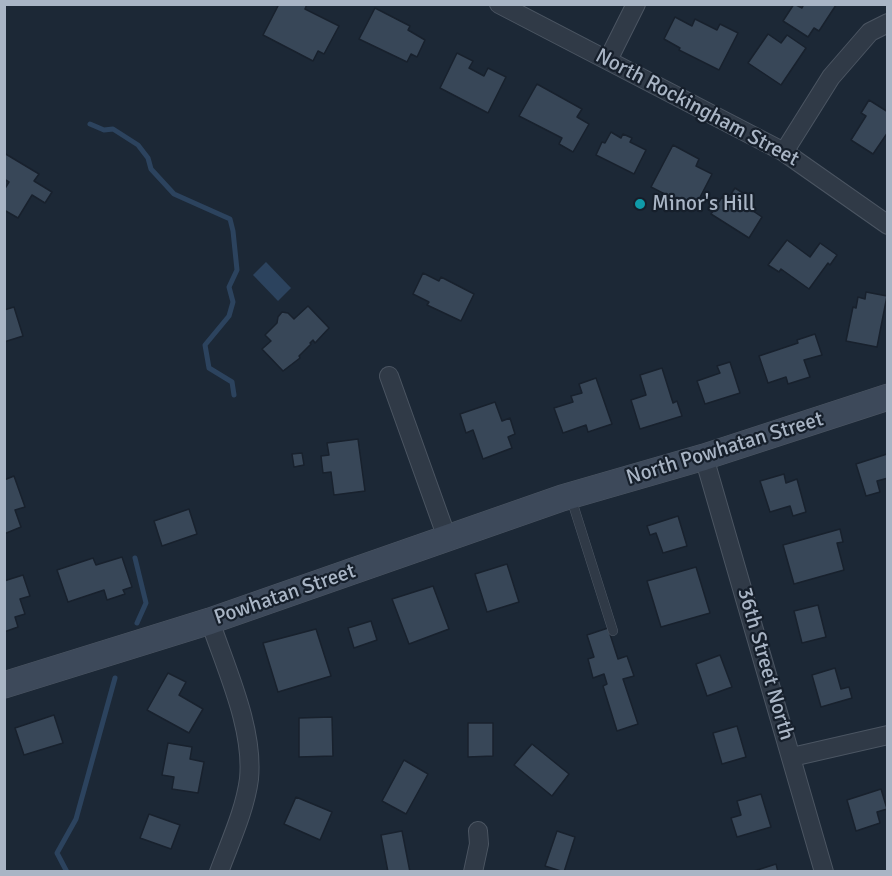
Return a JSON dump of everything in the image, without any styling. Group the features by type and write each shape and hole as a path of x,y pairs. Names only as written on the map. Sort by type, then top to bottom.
{"street":[{"name":"North Rockingham Street","path":"499,4 784,152 888,225"},
{"path":"608,60 636,4"},
{"path":"784,152 831,77 870,32 888,23"},
{"path":"389,376 447,538"},
{"name":"North Powhatan Street","path":"566,497 704,457 888,397"},
{"name":"36th Street North","path":"704,457 824,872"},
{"name":"Powhatan Street","path":"4,685 210,621 566,497"},
{"path":"210,621 240,712 248,742 249,763 246,795 219,872"},
{"path":"792,757 888,735"},
{"path":"473,872 479,844 478,831"}],"lane":[{"path":"566,497 613,632"}],"water":[{"path":"266,262 291,288 278,301 253,275"}],"building":[{"path":"279,4 307,4 305,9 339,26 324,54 318,51 313,61 263,35"},
{"path":"794,4 802,8 804,4 836,5 819,31 814,28 808,37 783,21"},
{"path":"375,8 410,26 408,30 425,40 417,57 411,54 407,62 359,39"},
{"path":"675,17 692,26 695,19 717,30 720,24 738,33 719,70 679,50 680,48 664,39"},
{"path":"768,34 781,43 787,35 806,48 781,85 748,63"},
{"path":"457,53 473,61 469,68 484,76 488,68 506,77 488,113 440,88"},
{"path":"537,84 582,109 577,117 589,124 573,152 559,144 562,138 519,116"},
{"path":"869,100 888,112 888,132 873,154 851,140 866,116 861,113"},
{"path":"611,132 621,138 623,134 632,138 630,142 646,150 634,174 596,155 602,142 605,143"},
{"path":"673,145 699,159 696,166 712,174 694,209 651,187"},
{"path":"4,153 39,174 34,181 52,192 45,203 32,195 18,218 4,210 4,190 9,182 4,179"},
{"path":"735,188 746,195 741,203 762,217 749,238 711,214 722,197 727,200"},
{"path":"787,240 810,257 820,243 837,255 830,265 828,263 809,289 781,269 779,272 768,265"},
{"path":"423,273 439,281 441,277 474,294 461,321 427,305 429,302 413,294"},
{"path":"866,292 887,296 877,347 846,341 853,307 856,308 858,297 865,299"},
{"path":"308,306 329,328 315,343 313,340 299,356 300,358 283,371 262,349 271,341 265,335 277,323 282,312 288,313 294,319"},
{"path":"14,307 23,336 4,342 4,310"},
{"path":"815,334 822,355 804,360 810,377 788,384 786,377 768,383 759,356 798,343 797,340"},
{"path":"730,362 740,393 705,404 697,381 720,373 717,366"},
{"path":"662,368 673,403 677,401 682,416 640,429 631,400 646,395 640,375"},
{"path":"596,378 612,424 588,432 586,425 563,433 554,408 573,402 571,396 582,393 579,384"},
{"path":"495,402 502,421 510,418 515,434 508,437 512,448 483,459 473,430 466,433 460,414"},
{"path":"358,439 365,491 334,495 331,472 323,473 321,456 329,455 327,443"},
{"path":"302,453 304,465 294,467 292,454"},
{"path":"887,454 888,478 877,481 880,492 866,496 856,464"},
{"path":"784,474 786,483 797,479 806,512 793,516 790,506 770,512 760,481"},
{"path":"14,476 25,507 15,510 21,527 4,534 4,480"},
{"path":"189,509 197,534 162,546 154,521"},
{"path":"678,516 687,546 663,553 656,533 650,535 647,526"},
{"path":"840,529 843,542 837,543 844,570 794,584 783,545"},
{"path":"122,557 132,587 123,590 125,594 107,600 104,590 68,602 57,570 93,558 96,565"},
{"path":"507,564 519,602 487,612 475,574"},
{"path":"696,567 710,613 661,627 647,581"},
{"path":"23,575 30,596 20,599 25,614 15,617 18,627 4,632 4,581"},
{"path":"433,586 449,629 409,644 392,599"},
{"path":"818,605 826,637 802,643 794,611"},
{"path":"371,621 377,640 354,648 348,628"},
{"path":"608,628 618,659 627,656 634,676 623,679 638,724 617,731 603,686 607,684 604,674 593,678 588,659 594,657 587,635"},
{"path":"316,629 331,676 278,692 263,643"},
{"path":"720,655 732,687 707,696 696,664"},
{"path":"835,668 841,689 849,687 852,698 821,707 812,675"},
{"path":"168,673 186,682 179,695 203,709 189,733 147,710"},
{"path":"54,715 63,743 24,755 15,728"},
{"path":"332,717 333,756 299,757 299,718"},
{"path":"468,723 493,723 493,756 468,757"},
{"path":"737,726 746,757 722,764 713,733"},
{"path":"168,743 192,747 190,759 204,762 198,793 172,789 174,777 162,775"},
{"path":"532,744 569,774 552,796 514,765"},
{"path":"404,760 428,774 406,814 382,801"},
{"path":"881,789 887,809 877,812 880,823 856,831 847,800"},
{"path":"761,794 771,827 737,837 731,818 741,815 737,801"},
{"path":"296,797 332,812 320,840 284,824"},
{"path":"149,814 180,825 171,849 140,838"},
{"path":"402,831 410,872 388,872 381,835"},
{"path":"557,831 575,837 564,872 545,866"},
{"path":"776,864 778,872 751,872"}],"waterway":[{"path":"90,124 104,130 113,129 138,145 148,158 151,169 174,194 230,219 237,270 229,287 233,302 229,316 205,345 209,368 232,382 234,395"},
{"path":"135,558 146,603 137,623"},
{"path":"67,872 57,853 76,819 115,678"}],"place":[{"name":"Minor's Hill","path":"640,204"}]}
